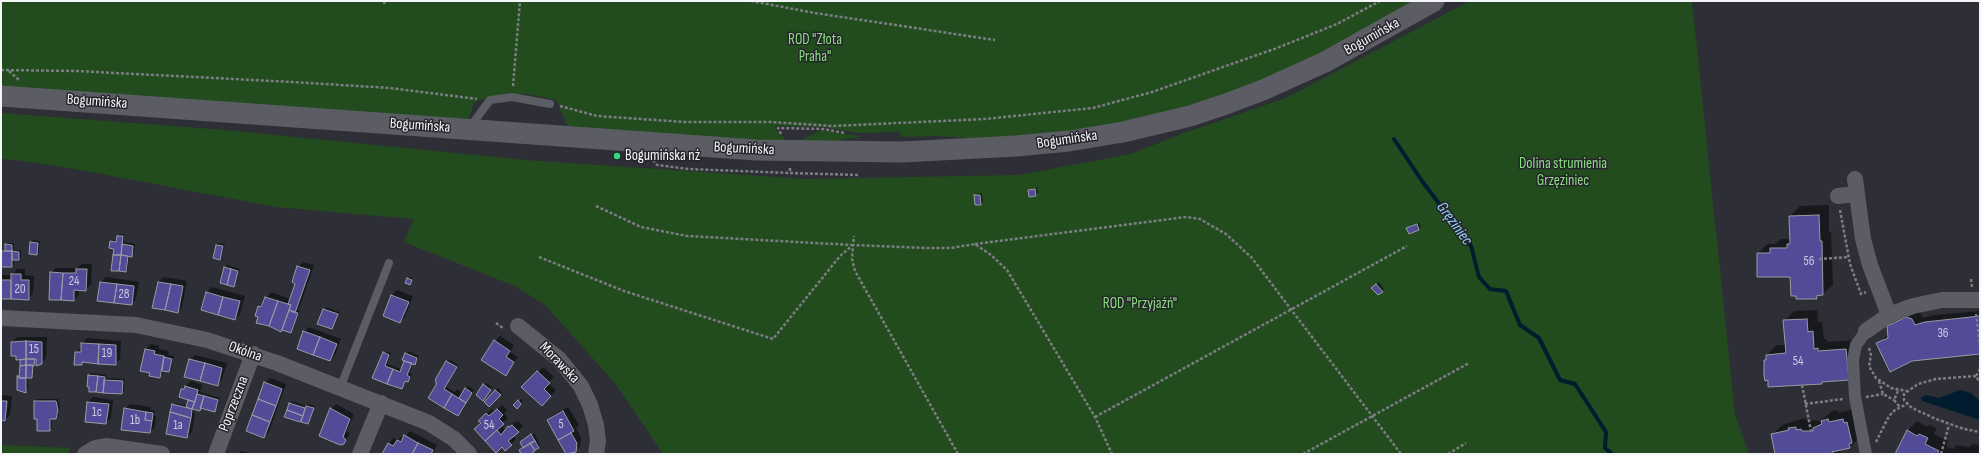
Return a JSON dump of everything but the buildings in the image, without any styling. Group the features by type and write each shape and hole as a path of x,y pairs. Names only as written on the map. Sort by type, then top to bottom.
{"street":[{"name":"Bogumińska","path":"1,96 469,130 791,151 957,150 1069,141 1149,127 1190,116 1263,90 1338,56 1434,1"},
{"path":"1838,196 1856,187 1867,253 1889,315"},
{"path":"1866,453 1855,397 1853,372 1856,345 1867,338 1889,315 1928,302 1942,300 1977,304"},
{"name":"Okólna","path":"1,318 136,325 185,334 253,354 381,403 443,431 470,454"},
{"name":"Morawska","path":"518,326 559,359 581,386 593,413 596,425 598,441 596,454"},
{"name":"Poprzeczna","path":"216,454 253,354"},
{"path":"360,454 381,403"},
{"path":"85,454 95,448 106,446 162,454"}],"lane":[{"path":"469,130 490,100 512,97 550,104"},
{"path":"340,388 389,262"}],"path":[{"path":"384,1 385,6"},
{"path":"514,79 520,1"},
{"path":"751,1 815,13 995,40"},
{"path":"550,104 597,116 685,122 771,122 833,126 985,119 1093,108 1152,92 1277,48 1337,24 1380,1"},
{"path":"1,70 77,71 390,88 490,100"},
{"path":"652,159 657,165 688,169 858,175"},
{"path":"790,166 790,173"},
{"path":"596,206 641,227 687,236 926,248 951,248 1186,217 1200,219 1226,234 1252,258 1401,454"},
{"path":"854,236 852,259 855,271 958,454"},
{"path":"975,244 991,255 1007,270 1095,417 1112,454"},
{"path":"539,257 624,291 773,339 840,256 853,245"},
{"path":"1095,417 1407,246"},
{"path":"1819,260 1842,258 1867,253"},
{"path":"1977,304 1980,345"},
{"path":"1867,338 1871,352 1870,366 1872,372 1879,380 1898,391 1907,392"},
{"path":"1303,454 1469,364"},
{"path":"1976,376 1980,369"},
{"path":"1976,376 1980,383"},
{"path":"1976,376 1925,382 1907,392 1904,396 1907,404 1912,408 1949,425 1980,432"},
{"path":"1879,380 1883,394 1894,400 1900,408"},
{"path":"1802,385 1810,431"},
{"path":"1894,400 1898,391"},
{"path":"1805,404 1855,397"},
{"path":"1866,453 1874,445 1889,416 1907,404"},
{"path":"1941,454 1949,425"},
{"path":"1448,454 1466,443"}],"green space":[{"name":"ROD \"Złota Praha\"","path":"1,1 1421,1 1364,34 1224,97 1098,128 1000,140 938,136 901,137 900,132 858,133 822,127 775,126 775,129 788,142 569,129 556,100 526,94 495,95 474,102 468,121 1,88"},
{"path":"1470,1 1692,1 1735,415 1749,454 663,454 615,383 545,305 515,286 404,242 414,219 276,207 70,168 1,159 1,113 225,130 525,160 806,179 1019,175 1131,154 1184,133 1286,98"},
{"path":"822,130 859,137 812,144 799,141"},
{"path":"1,445 70,448 68,454 1,454"}],"water":[{"path":"1960,390 1971,393 1980,401 1980,420 1922,401 1921,398 1926,395 1939,398"}],"waterway":[{"name":"Gręziniec","path":"1394,139 1422,181 1471,246 1479,277 1490,289 1506,291 1520,325 1539,338 1560,380 1575,384 1606,432 1605,448 1612,454"}],"place":[{"name":"Bogumińska nż","path":"617,156"}],"park label":[{"name":"Dolina strumienia Grzęziniec","path":"1563,172"},
{"name":"ROD \"Przyjaźń\"","path":"1140,304"}]}
